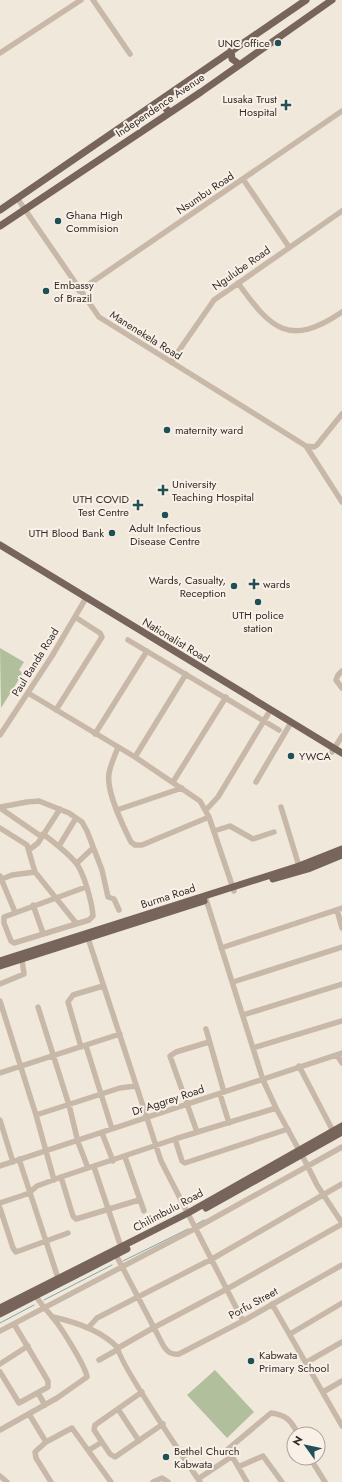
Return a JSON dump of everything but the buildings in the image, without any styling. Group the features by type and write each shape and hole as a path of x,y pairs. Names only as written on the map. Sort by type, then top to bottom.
{"main road":[{"name":"Independence Avenue","path":"0,210 306,0"},
{"name":"Independence Avenue","path":"0,226 168,114 332,0"},
{"path":"228,53 236,66"},
{"path":"160,101 168,114"},
{"name":"Nationalist Road","path":"0,545 268,714 333,750 342,753"},
{"name":"Nationalist Road","path":"0,551 85,600 333,750 342,758"},
{"name":"Burma Road","path":"0,961 87,936 206,898 299,866 342,849"},
{"name":"Burma Road","path":"233,889 308,869 342,855"},
{"name":"Burma Road","path":"0,966 22,960 87,936"},
{"name":"Chilimbulu Road","path":"301,1152 342,1126"},
{"name":"Chilimbulu Road","path":"0,1314 116,1255 301,1152 342,1132"},
{"name":"Chilimbulu Road","path":"0,1308 121,1247 189,1215"}],"street":[{"path":"0,53 81,0"},
{"path":"93,0 130,54"},
{"name":"Nsumbu Road","path":"79,291 342,111"},
{"path":"243,179 289,247"},
{"name":"Manenekela Road","path":"17,198 79,291 95,313 104,321 306,446"},
{"name":"Ngulube Road","path":"171,362 214,300 342,211"},
{"path":"238,283 266,319 289,330 299,331 313,329 342,312"},
{"path":"306,446 314,447 317,445 342,414"},
{"path":"306,446 342,502"},
{"name":"Paul Banda Road","path":"0,735 28,693 85,600"},
{"path":"56,710 102,637 100,633 75,617"},
{"path":"128,640 226,697 279,730"},
{"path":"96,734 147,651"},
{"path":"342,671 336,680 342,688"},
{"path":"135,757 186,674"},
{"path":"28,693 135,757 200,801 209,817 233,889"},
{"path":"173,782 226,697"},
{"path":"206,810 218,797 268,714"},
{"path":"256,782 289,726"},
{"path":"333,750 342,736"},
{"path":"118,747 108,775 117,810 131,842 136,845 142,845 209,817"},
{"path":"117,810 151,800 182,788"},
{"path":"0,808 34,801 60,809 76,818 84,825 102,870 108,897 114,899 119,910"},
{"path":"281,807 299,866"},
{"path":"0,808 59,846 76,864 86,887 93,916 89,920 11,942 3,920 4,917 33,905 86,887"},
{"path":"29,850 38,843 60,809"},
{"path":"59,846 76,818"},
{"path":"214,831 230,826 253,839 274,832"},
{"path":"0,828 23,842 29,850 35,872 76,923"},
{"path":"76,864 93,848"},
{"path":"15,912 1,878 35,872"},
{"path":"99,1360 153,1328 227,1290 342,1223 307,1166 263,1080 206,898"},
{"path":"33,905 43,933"},
{"path":"221,948 339,909 342,928"},
{"path":"87,936 156,1146 166,1171 243,1321"},
{"path":"233,982 342,947"},
{"path":"0,984 24,974 22,960"},
{"path":"243,1015 342,984"},
{"path":"103,986 73,996 68,1002 68,1007 101,1094 112,1129"},
{"path":"0,1001 36,1116 54,1180"},
{"path":"38,1008 69,1105 78,1142 109,1210 121,1247"},
{"path":"253,1048 342,1021"},
{"path":"206,1029 229,1123"},
{"path":"0,1073 120,1034"},
{"path":"197,1132 170,1056 176,1052 209,1042"},
{"path":"340,1054 342,1064"},
{"name":"Dr Aggrey Road","path":"0,1166 46,1150 78,1142 112,1129 263,1080 299,1066 340,1054"},
{"path":"299,1066 333,1131"},
{"path":"36,1116 120,1088 136,1086"},
{"path":"0,1203 29,1193 37,1186 61,1177 125,1157 175,1139 276,1108"},
{"path":"0,1120 1,1128 13,1162"},
{"path":"175,1139 182,1161 185,1164 288,1130"},
{"path":"102,1133 113,1161"},
{"path":"0,1331 196,1228 342,1147"},
{"path":"125,1157 144,1211"},
{"path":"19,1159 58,1278"},
{"path":"61,1177 73,1216 76,1219 139,1200"},
{"path":"88,1328 97,1318 212,1259 342,1184"},
{"path":"0,1208 15,1250 19,1252 68,1233"},
{"path":"116,1255 153,1328"},
{"name":"Porfu Street","path":"153,1328 166,1350 173,1354 179,1354 243,1321 342,1265"},
{"path":"36,1296 43,1308 53,1316 88,1328 109,1340 118,1349 121,1359 199,1480 231,1457"},
{"path":"290,1334 342,1303"},
{"path":"272,1304 324,1392 342,1426"},
{"path":"0,1430 45,1405 87,1377 53,1316"},
{"path":"0,1372 19,1403 38,1393 48,1385 28,1346 14,1324"},
{"path":"306,1362 342,1342"},
{"path":"0,1364 28,1346"},
{"path":"324,1392 342,1382"},
{"path":"142,1392 95,1425 94,1430 113,1457 163,1424"},
{"path":"38,1393 45,1405"},
{"path":"118,1409 139,1441"},
{"path":"247,1482 231,1457 228,1449 271,1413 287,1418 292,1421 294,1426"},
{"path":"29,1414 46,1442"},
{"path":"51,1482 35,1455 39,1447 72,1428 89,1450 110,1482"},
{"path":"89,1450 102,1442"},
{"path":"238,1467 263,1456 282,1482"},
{"path":"315,1466 325,1482"},
{"path":"0,1476 7,1482"},
{"path":"153,1482 162,1478 168,1482"}],"green space":[{"path":"0,648 24,662 19,670 23,673 1,708"},
{"path":"215,1370 254,1412 227,1438 187,1395"}],"waterway":[{"path":"197,1224 204,1220"},
{"path":"123,1261 188,1229"},
{"path":"44,1300 112,1265"},
{"path":"0,1323 34,1305"}],"place":[{"name":"UNC office","path":"278,43"},
{"name":"Lusaka Trust Hospital","path":"286,105"},
{"name":"Ghana High Commision","path":"58,221"},
{"name":"Embassy of Brazil","path":"46,291"},
{"name":"maternity ward","path":"167,430"},
{"name":"University Teaching Hospital","path":"163,490"},
{"name":"UTH COVID Test Centre","path":"138,505"},
{"name":"Adult Infectious Disease Centre","path":"165,515"},
{"name":"UTH Blood Bank","path":"112,533"},
{"name":"wards","path":"254,584"},
{"name":"Wards, Casualty, Reception","path":"234,586"},
{"name":"UTH police station","path":"258,602"},
{"name":"YWCA","path":"291,756"},
{"name":"Kabwata Primary School","path":"251,1361"},
{"name":"Bethel Church Kabwata","path":"166,1457"}]}
